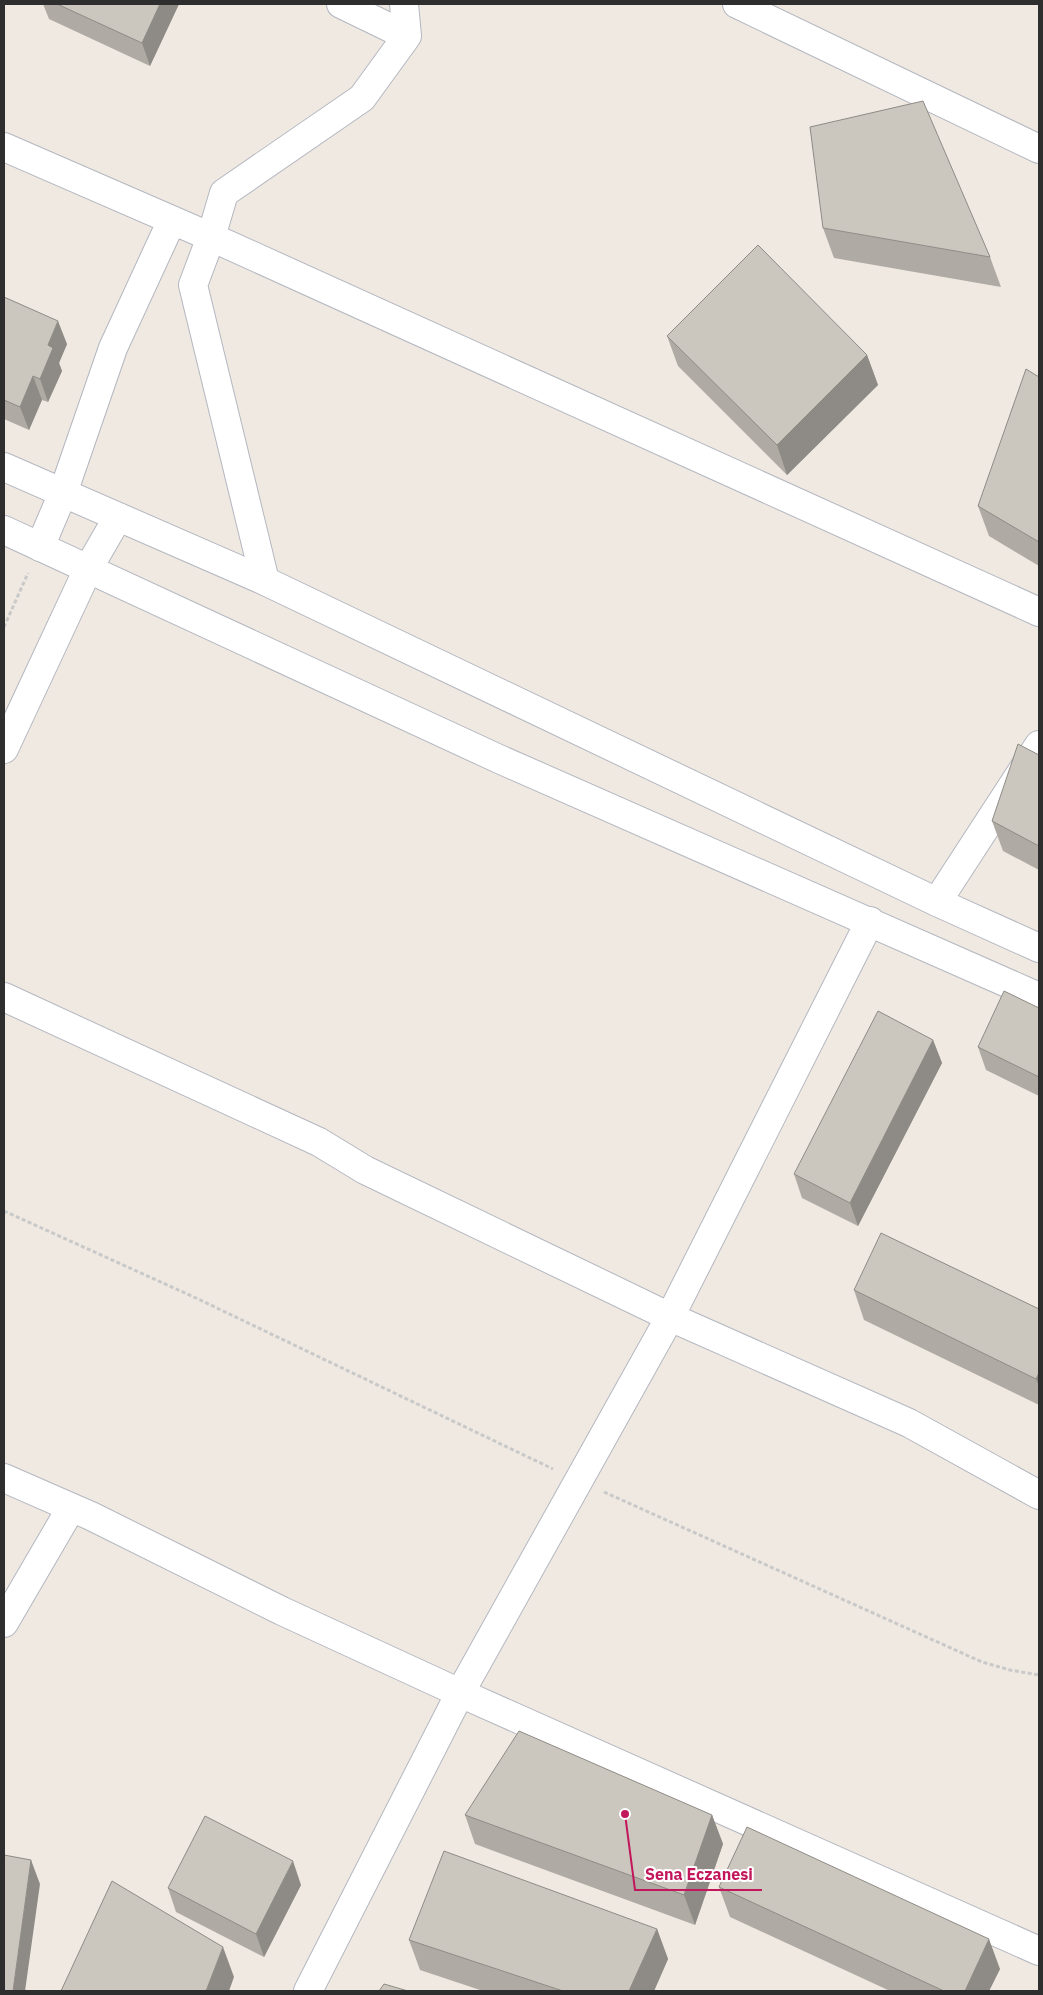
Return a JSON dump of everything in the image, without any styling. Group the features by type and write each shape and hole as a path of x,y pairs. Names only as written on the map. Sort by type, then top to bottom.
{"street":[{"path":"341,4 407,36"},
{"path":"265,581 193,285 211,237 224,193 362,98 407,36 404,4"},
{"path":"737,4 1039,149"},
{"path":"4,147 211,237 1039,612"},
{"path":"40,547 63,493 113,348 172,220"},
{"path":"4,467 265,581 937,902 1039,948"},
{"path":"4,749 88,569 118,516"},
{"path":"4,530 499,759 1039,997"},
{"path":"937,902 1039,745"},
{"path":"308,1991 460,1693 670,1316 870,922"},
{"path":"4,997 319,1142 365,1170 670,1316 909,1423 1039,1495"},
{"path":"4,1478 91,1516 282,1611 460,1693 1039,1952"},
{"path":"4,1623 71,1508"}],"path":[{"path":"4,627 40,547"},
{"path":"4,1210 196,1298 578,1480 982,1662 1010,1670 1039,1675"}],"building":[{"path":"57,4 160,4 142,43"},
{"path":"923,101 990,257 823,228 810,127"},
{"path":"758,245 867,355 777,445 667,336"},
{"path":"4,297 58,321 48,345 53,348 40,379 33,376 20,407 4,400"},
{"path":"1026,369 1039,377 1039,542 978,506"},
{"path":"1018,744 1039,755 1039,846 992,821"},
{"path":"1004,991 1039,1008 1039,1077 978,1047"},
{"path":"878,1011 933,1040 850,1203 794,1174"},
{"path":"881,1233 1039,1309 1039,1373 1036,1379 854,1290"},
{"path":"519,1731 712,1815 684,1895 465,1815"},
{"path":"205,1816 293,1861 256,1934 168,1888"},
{"path":"747,1827 989,1939 965,1991 944,1991 719,1887"},
{"path":"444,1851 657,1929 629,1991 563,1991 409,1940"},
{"path":"4,1855 31,1860 13,1991 4,1991"},
{"path":"112,1881 223,1947 206,1991 61,1991"},
{"path":"384,1984 408,1991 379,1991"}],"place":[{"name":"Sena Eczanesi","path":"625,1814"}]}
